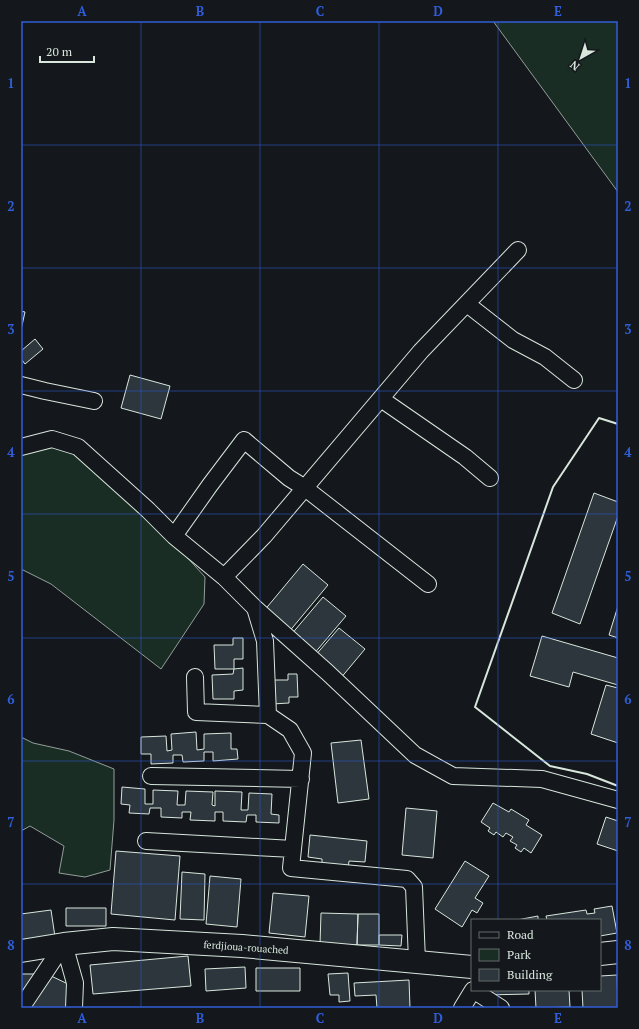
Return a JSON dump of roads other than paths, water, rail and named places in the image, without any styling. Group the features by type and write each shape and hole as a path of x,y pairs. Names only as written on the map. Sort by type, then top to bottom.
{"main road":[{"name":"ferdjioua-rouached","path":"21,951 64,944 121,940 242,946 471,967"},
{"path":"601,954 618,952"}],"street":[{"path":"224,577 264,536 421,351 518,250"},
{"path":"466,304 513,340 545,357 574,380"},
{"path":"21,385 51,393 94,401"},
{"path":"381,399 465,457 490,478"},
{"path":"21,447 52,439 78,447 148,510 174,536 224,577 255,608 327,672 415,755 453,776 542,779 618,800"},
{"path":"174,536 244,440 289,478 305,488 428,584"},
{"path":"255,608 265,642 268,715"},
{"path":"195,677 196,712 268,715 290,730 303,753 291,868 407,879 414,887 417,961"},
{"path":"151,776 301,780"},
{"path":"146,841 293,849"},
{"path":"21,1008 64,944"},
{"path":"64,944 75,983 74,1008"},
{"path":"462,1008 472,991"},
{"path":"475,991 501,1008"}]}
